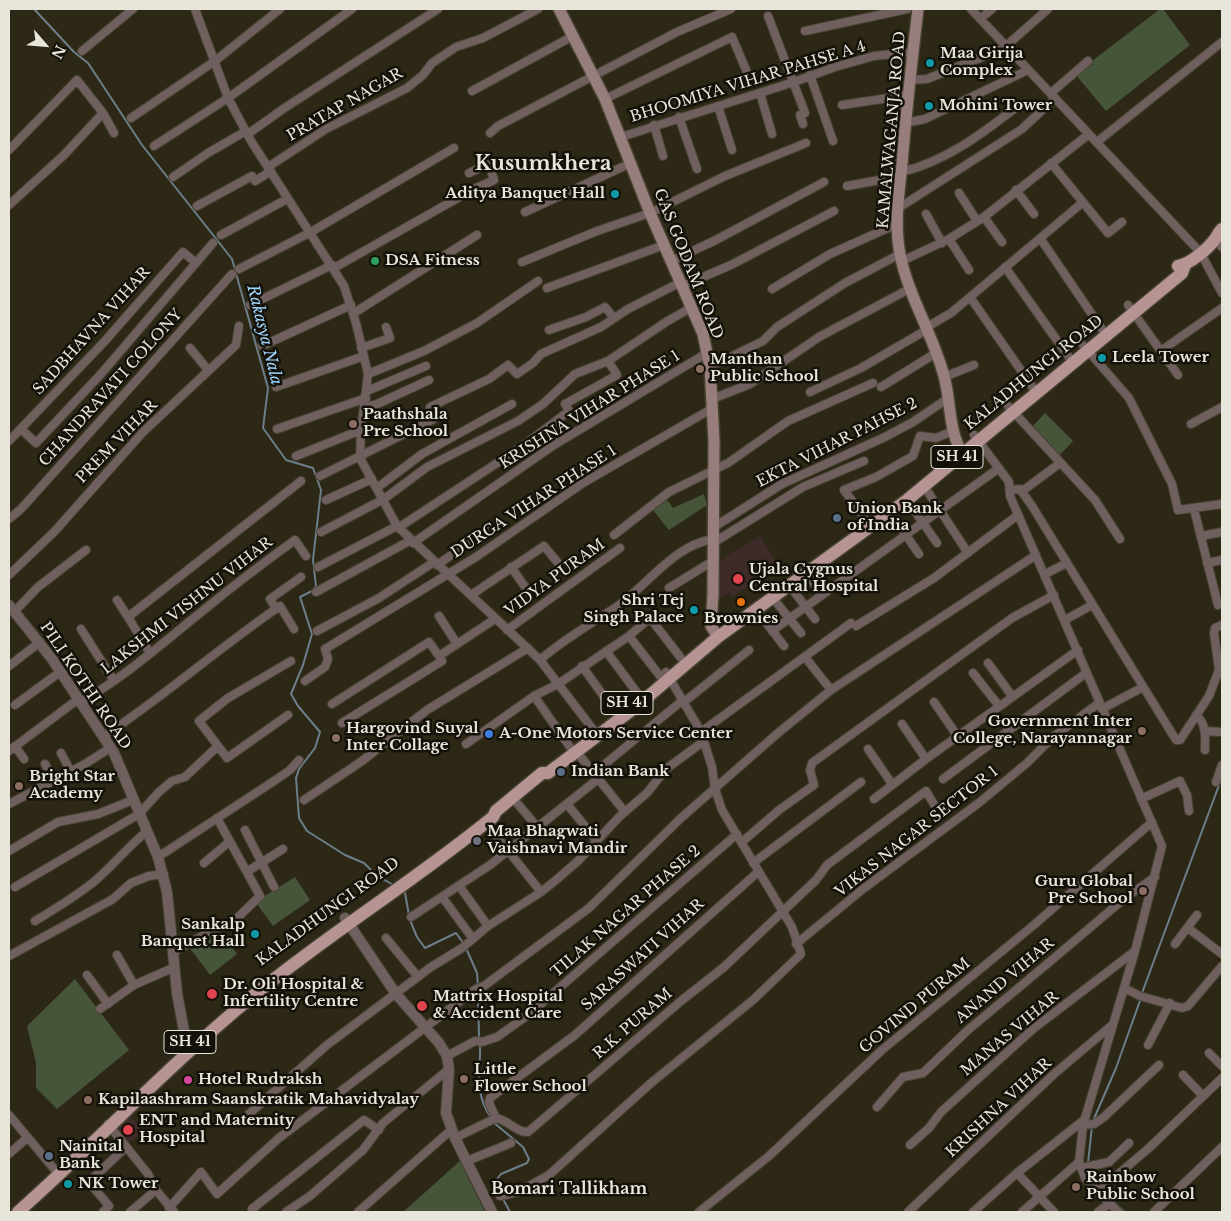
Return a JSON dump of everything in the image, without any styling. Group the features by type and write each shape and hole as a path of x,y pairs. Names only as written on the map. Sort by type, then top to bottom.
{"main road":[{"name":"GAS GODAM ROAD","path":"559,9 605,99 650,213 704,334 710,367 712,404 714,527 711,626 716,634"},
{"name":"KAMALWAGANJA ROAD","path":"918,9 905,123 897,224 901,258 928,328 944,377 954,431 961,450"},
{"name":"KALADHUNGI ROAD","path":"595,732 615,712 665,675 681,658 907,500 976,437 1071,360 1178,266 1185,265 1221,238"},
{"name":"KALADHUNGI ROAD","path":"754,606 772,597 789,585 867,521 961,450"},
{"name":"KALADHUNGI ROAD","path":"9,1211 54,1174 108,1125 258,983 486,823 496,811 542,773 543,767 573,749 716,634"},
{"name":"KALADHUNGI ROAD","path":"455,843 489,812 496,811"},
{"name":"KALADHUNGI ROAD","path":"18,1212 54,1174"}],"street":[{"path":"82,51 133,9"},
{"path":"195,9 228,98 287,199 312,232 344,286 354,314 368,374 366,399 360,430 360,458 384,499 397,527 540,660 595,732"},
{"path":"131,118 215,61 280,9"},
{"path":"154,146 228,98 352,9"},
{"path":"173,177 208,153 247,133 438,9"},
{"name":"PRATAP NAGAR","path":"197,206 252,176 255,181 326,129 407,88 424,75 432,63 456,47 483,38 538,9"},
{"path":"490,132 498,126 677,32 731,9"},
{"path":"805,31 907,9"},
{"path":"971,9 1200,252 1222,293"},
{"path":"980,19 992,9"},
{"path":"910,80 927,79 1006,46 1048,9"},
{"path":"768,16 805,113 800,115 803,124"},
{"path":"472,91 573,36"},
{"path":"605,99 732,37 747,72"},
{"path":"1097,142 1222,42"},
{"name":"BHOOMIYA VIHAR PAHSE A 4","path":"621,137 678,117 874,56 913,52"},
{"path":"898,209 1022,129 1088,61"},
{"path":"905,123 925,119 1028,70"},
{"path":"810,75 833,141"},
{"path":"9,150 77,80 103,113 114,133"},
{"path":"760,93 772,134"},
{"path":"842,105 908,95"},
{"path":"718,106 732,150"},
{"path":"847,186 901,174 920,167 952,152 1018,106"},
{"path":"9,205 64,155 103,113"},
{"path":"678,117 697,169"},
{"path":"654,125 663,156"},
{"path":"710,367 763,341 777,327 845,283 945,241 981,219 1089,134"},
{"path":"522,262 598,231 650,213 725,176 806,143"},
{"path":"312,232 454,148"},
{"path":"525,212 631,163"},
{"path":"1051,163 1108,233 1122,222"},
{"path":"250,305 333,266 472,190 494,180 489,164 469,173"},
{"path":"671,261 721,237 824,182"},
{"path":"1016,190 1034,214"},
{"path":"958,193 1002,242"},
{"path":"221,235 287,199"},
{"path":"810,392 861,368 928,328 970,297 1082,203"},
{"path":"430,407 489,378 508,365 517,374 533,363 541,354 601,327 655,294 731,265 834,211"},
{"path":"926,214 969,270"},
{"path":"772,288 830,254 897,224"},
{"name":"CHANDRAVATI COLONY","path":"9,519 21,509 236,271 312,232"},
{"path":"354,314 477,235"},
{"path":"1040,238 1104,332"},
{"path":"21,429 36,443 101,374 213,243"},
{"path":"548,288 664,245"},
{"name":"SADBHAVNA VIHAR","path":"9,441 104,342 183,252 196,263"},
{"path":"1005,267 1071,360"},
{"path":"368,374 424,351 477,323 538,281"},
{"name":"DURGA VIHAR PHASE 1","path":"305,681 325,667 328,659 325,649 448,574 583,483 712,404 750,384 819,337 911,288"},
{"path":"970,297 1034,389"},
{"path":"262,346 351,305"},
{"path":"549,330 586,317 605,306 614,318"},
{"path":"321,532 384,499 428,467 518,421 543,404 575,374 608,361 692,307"},
{"path":"1131,308 1178,375"},
{"path":"1162,350 1222,308"},
{"name":"PREM VIHAR","path":"9,575 54,532 143,432 236,344 239,326"},
{"path":"276,387 362,352 390,338 386,327"},
{"path":"190,348 208,370"},
{"path":"1085,348 1129,398 1172,484 1178,510 1222,504"},
{"name":"KRISHNA VIHAR PHASE 1","path":"316,592 412,541 554,445 707,353"},
{"path":"882,387 936,353"},
{"path":"318,567 397,527 523,446 569,410 565,404 617,375 608,361"},
{"path":"944,377 974,365"},
{"path":"277,428 366,399 426,366"},
{"path":"366,399 375,405 429,380"},
{"path":"614,535 669,492 713,472 788,421 873,383"},
{"name":"EKTA VIHAR PAHSE 2","path":"714,527 782,484 885,437 913,422 947,399"},
{"path":"377,488 422,454 512,404"},
{"path":"1191,424 1222,407"},
{"path":"1010,409 1095,500 1120,539"},
{"path":"320,476 360,458 434,419"},
{"path":"296,456 360,430"},
{"path":"867,521 844,490 876,477 913,456 920,436 936,438 954,431"},
{"path":"976,437 1009,482 1011,490 1008,493 1045,574 1100,706 1162,846 1135,951 1111,1026 1088,1123 1084,1166 1098,1189 1118,1212"},
{"path":"540,660 556,646 619,605 670,560 687,549 713,541 803,487 864,461"},
{"path":"1025,489 1060,463"},
{"path":"772,631 999,468"},
{"path":"326,500 372,479"},
{"path":"128,618 301,481"},
{"path":"924,486 968,553"},
{"path":"1011,490 1020,489 1176,740 1180,740 1209,696 1221,670 1220,652 1214,633 1216,628 1222,625"},
{"path":"907,500 937,543"},
{"path":"1194,509 1218,605"},
{"path":"890,512 919,554"},
{"path":"701,732 853,625 934,578 1018,515"},
{"path":"316,631 379,598 490,528"},
{"path":"1201,536 1222,532"},
{"name":"LAKSHMI VISHNU VIHAR","path":"12,748 78,702 114,682 295,540 306,556"},
{"path":"471,595 544,546 559,564"},
{"name":"VIDYA PURAM","path":"507,630 620,548"},
{"path":"12,608 86,550"},
{"path":"108,1125 148,1174 156,1190 172,1210 201,1172 217,1194 279,1138 425,1027 589,908 715,789 831,690 1036,555"},
{"path":"1207,563 1222,560"},
{"path":"669,588 713,561"},
{"path":"1045,574 1067,563"},
{"path":"511,567 528,590"},
{"path":"811,567 822,594"},
{"path":"276,609 270,599 301,577"},
{"path":"789,585 815,618"},
{"path":"742,842 779,810 814,785 810,770 812,763 1012,618 1054,595"},
{"path":"772,597 801,633"},
{"path":"117,600 150,653"},
{"path":"1065,620 1092,605"},
{"path":"102,738 140,712 230,640 280,606 294,629"},
{"path":"754,606 784,646"},
{"name":"PILI KOTHI ROAD","path":"12,608 40,642 110,748 158,856 164,874 184,1031 193,1044"},
{"path":"439,616 457,644"},
{"path":"466,744 534,696 558,684 629,636 650,618 681,658"},
{"path":"439,656 496,619"},
{"path":"81,629 114,682"},
{"path":"503,1195 518,1192 550,1175 651,1083 753,1000 801,954 796,944 792,927 722,810 715,789 712,767 701,732 684,701 665,675 629,636"},
{"path":"9,666 40,642"},
{"path":"332,704 429,642 442,661 342,723"},
{"path":"304,800 362,760 427,710 528,648"},
{"path":"411,917 443,898 538,828 684,701 749,650"},
{"path":"874,799 1012,696 1078,650"},
{"path":"606,651 638,694"},
{"path":"806,657 831,690"},
{"path":"288,715 227,758 200,721 228,698 291,661"},
{"path":"988,663 1012,696"},
{"path":"582,666 615,712"},
{"path":"15,705 60,672"},
{"path":"973,673 999,706"},
{"path":"943,780 1086,673"},
{"name":"VIKAS NAGAR SECTOR 1","path":"796,944 863,889 980,802 1027,763 1053,738 1100,706 1143,687"},
{"path":"534,696 573,749 625,812"},
{"path":"934,702 958,737"},
{"path":"1196,715 1203,722 1205,750"},
{"path":"902,724 926,759"},
{"path":"1205,731 1222,732"},
{"path":"242,1120 326,1045 418,977 468,944 488,926 540,892 578,860 625,812 647,793 666,769 704,741"},
{"path":"15,887 139,814 159,792 172,781 185,777 218,746"},
{"path":"12,748 24,759"},
{"path":"9,804 55,781 110,748"},
{"path":"868,749 892,784"},
{"path":"61,753 71,772"},
{"path":"158,856 290,770 299,760"},
{"path":"45,764 55,781"},
{"path":"1216,782 1222,765"},
{"path":"1141,799 1180,781 1187,794 1189,811"},
{"path":"753,863 861,782"},
{"path":"782,911 816,880 827,865 926,792 935,806"},
{"path":"512,797 538,828"},
{"path":"9,851 58,822 98,814 133,800"},
{"path":"567,804 597,841"},
{"path":"173,952 215,929 232,923 260,896 248,871 217,818"},
{"name":"GOVIND PURAM","path":"699,1212 769,1156 882,1050 1035,924 1152,822"},
{"path":"486,823 540,892"},
{"path":"245,830 263,862 274,887"},
{"path":"35,921 98,878 125,848 146,831"},
{"name":"TILAK NAGAR PHASE 2","path":"447,1056 479,1041 497,1037 528,1015 737,834"},
{"path":"204,863 230,842"},
{"path":"248,871 283,849"},
{"name":"SARASWATI VIHAR","path":"493,1120 489,1103 490,1098 575,1035 758,872"},
{"path":"9,956 113,899 131,883 149,876 164,874"},
{"name":"ANAND VIHAR","path":"877,1107 902,1077 923,1073 968,1030 1052,959 1125,898 1155,877"},
{"path":"460,886 488,926"},
{"path":"443,898 468,944"},
{"name":"R.K. PURAM","path":"493,1120 505,1120 523,1133 528,1132 681,1001 724,967 782,911"},
{"path":"1176,944 1198,915"},
{"path":"347,921 396,994 447,1056 449,1069 446,1113 453,1134 492,1212"},
{"path":"1188,928 1222,954"},
{"path":"386,938 418,977"},
{"name":"MANAS VIHAR","path":"910,1144 929,1128 941,1112 1033,1029 1135,951"},
{"path":"117,955 134,985"},
{"path":"1124,988 1142,996 1182,1008 1188,1006 1222,966"},
{"path":"100,1009 134,985 175,967"},
{"path":"88,975 108,1004"},
{"path":"1148,1045 1170,1004"},
{"name":"KRISHNA VIHAR","path":"908,1212 1054,1074 1111,1026"},
{"path":"1209,1053 1222,1066"},
{"path":"973,1212 1017,1173 1088,1123 1104,1117 1159,1065"},
{"path":"286,1212 310,1196 363,1150 383,1123 408,1100 449,1069"},
{"path":"1183,1075 1203,1096"},
{"path":"1112,1212 1096,1195 1098,1189 1143,1154 1222,1078"},
{"path":"9,1115 54,1174"},
{"path":"252,1209 364,1120 379,1130"},
{"path":"358,1212 453,1134 493,1120"},
{"path":"10,1153 27,1138"},
{"path":"467,1161 511,1143"},
{"path":"1022,1212 1039,1196 1084,1166 1109,1162 1129,1143"},
{"path":"103,1212 110,1206 89,1182 126,1147"},
{"path":"1154,1212 1222,1147"},
{"path":"1017,1173 1054,1212"},
{"path":"130,1212 156,1190"},
{"path":"1098,1212 1106,1206"}],"shaded area":[{"name":"Ujala Cygnus Central Hospital","path":"760,536 778,565 733,597 730,592 716,602 717,565 728,555"},
{"name":"ENT and Maternity Hospital","path":"129,1115 144,1130 128,1145 113,1129"}],"green space":[{"path":"1160,9 1163,9 1190,45 1106,111 1075,74"},
{"path":"1045,413 1073,441 1059,456 1031,428"},
{"path":"704,494 707,505 669,530 652,509 665,497 673,508"},
{"path":"295,877 310,900 273,926 257,904 266,895"},
{"path":"221,931 237,954 210,975 189,947"},
{"path":"75,979 129,1050 57,1109 36,1088 36,1063 27,1026"},
{"path":"460,1161 485,1212 403,1212"}],"waterway":[{"name":"Rakasya Nala","path":"34,9 74,52 88,63 142,145 232,259 268,388 263,428 286,460 313,468 321,490 313,560 316,586 312,591 300,597 312,634 303,665 291,694 298,706 320,732 315,748 299,769 296,778 299,818 307,831 345,855 364,863 376,875 395,886"},
{"path":"1142,993 1222,777"},
{"name":"Rakasya Nala","path":"403,891 409,915"},
{"name":"Rakasya Nala","path":"410,920 417,937 425,948 456,933 464,944"},
{"name":"Rakasya Nala","path":"466,948 477,973 478,986"},
{"name":"Rakasya Nala","path":"478,991 479,1038"},
{"path":"1093,1121 1116,1068 1141,998"},
{"name":"Rakasya Nala","path":"480,1043 480,1090 485,1108 491,1118"},
{"name":"Rakasya Nala","path":"493,1122 523,1147 529,1159 527,1163 501,1174 497,1179 501,1194"},
{"path":"1088,1163 1092,1126"},
{"path":"1089,1168 1090,1175 1100,1187"},
{"name":"Rakasya Nala","path":"503,1199 510,1212"},
{"path":"1112,1200 1124,1212"}],"place":[{"name":"Maa Girija Complex","path":"930,63"},
{"name":"Mohini Tower","path":"929,106"},
{"name":"Aditya Banquet Hall","path":"615,194"},
{"name":"DSA Fitness","path":"375,261"},
{"name":"Leela Tower","path":"1102,358"},
{"name":"Manthan Public School","path":"700,369"},
{"name":"Paathshala Pre School","path":"353,424"},
{"name":"Union Bank of India","path":"837,518"},
{"name":"Ujala Cygnus Central Hospital","path":"738,579"},
{"name":"Brownies","path":"741,602"},
{"name":"Shri Tej Singh Palace","path":"694,610"},
{"name":"Government Inter College, Narayannagar","path":"1142,731"},
{"name":"A-One Motors Service Center","path":"489,734"},
{"name":"Hargovind Suyal Inter Collage","path":"336,738"},
{"name":"Indian Bank","path":"561,772"},
{"name":"Bright Star Academy","path":"19,786"},
{"name":"Maa Bhagwati Vaishnavi Mandir","path":"477,841"},
{"name":"Guru Global Pre School","path":"1143,891"},
{"name":"Sankalp Banquet Hall","path":"255,934"},
{"name":"Dr. Oli Hospital & Infertility Centre","path":"212,994"},
{"name":"Mattrix Hospital & Accident Care","path":"422,1006"},
{"name":"Little Flower School","path":"464,1079"},
{"name":"Hotel Rudraksh","path":"188,1080"},
{"name":"Kapilaashram Saanskratik Mahavidyalay","path":"88,1100"},
{"name":"ENT and Maternity Hospital","path":"128,1130"},
{"name":"Nainital Bank","path":"49,1156"},
{"name":"NK Tower","path":"68,1184"},
{"name":"Rainbow Public School","path":"1076,1187"}],"district":[{"name":"Kusumkhera","path":"543,164"},
{"name":"Bomari Tallikham","path":"569,1189"}]}
